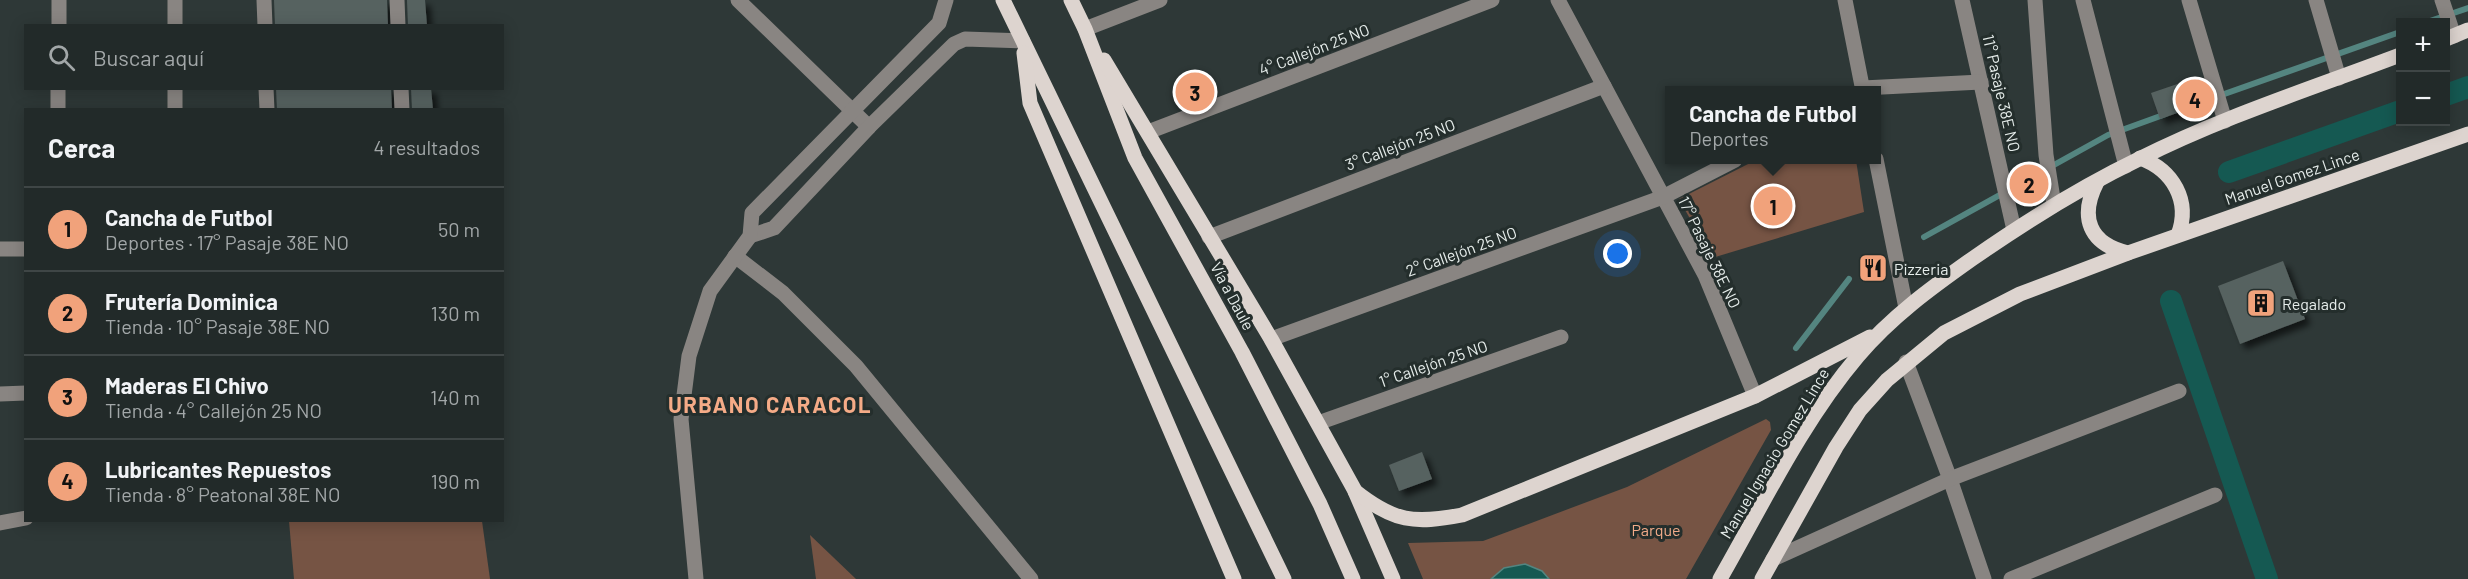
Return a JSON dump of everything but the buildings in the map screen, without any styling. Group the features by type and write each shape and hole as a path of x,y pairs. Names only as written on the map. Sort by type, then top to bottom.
{"main road":[{"path":"1003,0 1284,579"},
{"name":"Vía a Daule","path":"1071,0 1085,29 1135,158 1242,352 1320,504 1353,579"},
{"name":"Vía a Daule","path":"1085,29 1271,339 1354,489 1393,579"},
{"path":"1023,41 1030,104 1234,579"},
{"path":"2128,253 2106,245 2091,227 2087,204 2097,182 2140,158 2225,121 2396,57"},
{"name":"Manuel Gomez Lince","path":"2128,253 2468,134"},
{"path":"2140,158 2162,169 2177,188 2183,208 2178,234"},
{"name":"Manuel Ignacio Gomez Lince","path":"1720,579 1824,400 1859,354 1906,308 2014,230 2097,182"},
{"path":"1761,579 1850,426 1874,393 1906,362 1944,333 1986,310 2128,253"},
{"path":"1354,489 1378,509 1403,519 1430,521 1462,515 1755,396 1880,332"}],"street":[{"path":"59,0 59,24"},
{"path":"175,0 175,24"},
{"path":"264,0 265,24"},
{"path":"397,0 399,24"},
{"path":"738,0 869,126"},
{"path":"696,579 681,419 687,366 710,291 750,236 752,213 939,23 946,0"},
{"path":"1085,29 1160,0"},
{"name":"4° Callejón 25 NO","path":"1148,132 1492,0"},
{"name":"17° Pasaje 38E NO","path":"1558,0 1705,275 1755,396"},
{"path":"1845,0 1862,86"},
{"name":"11° Pasaje 38E NO","path":"1962,0 2014,230"},
{"path":"2083,0 2126,166"},
{"path":"2189,0 2225,121"},
{"path":"2316,0 2339,78"},
{"path":"2442,0 2456,35"},
{"path":"2037,1 2046,155 2054,206"},
{"path":"750,236 774,228 869,126 954,44 965,39 1023,41"},
{"path":"1881,88 1981,82"},
{"name":"3° Callejón 25 NO","path":"1209,237 1604,86"},
{"path":"58,90 58,108"},
{"path":"175,90 175,108"},
{"path":"266,90 267,108"},
{"path":"401,90 402,108"},
{"name":"2° Callejón 25 NO","path":"1271,339 1664,197 1726,164"},
{"path":"1877,164 1906,308"},
{"path":"0,249 24,249"},
{"path":"735,256 783,293 855,366 1031,579"},
{"name":"1° Callejón 25 NO","path":"1317,423 1561,337"},
{"path":"1906,362 1950,479 1984,579"},
{"path":"1773,559 1950,479 2179,391"},
{"path":"0,394 24,393"},
{"path":"2011,579 2215,495"},
{"path":"0,523 24,518"}],"green space":[{"path":"1748,164 1857,164 1864,212 1712,258 1679,199"},
{"name":"Parque","path":"1766,419 1770,422 1771,430 1686,579 1423,579 1408,543 1483,541 1627,487"},
{"path":"289,522 482,522 490,579 294,579"},
{"path":"810,535 856,579 816,579"}],"shaded area":[{"path":"1525,564 1542,571 1549,579 1491,579 1504,568"}],"waterway":[{"path":"2439,18 2468,8"},
{"path":"2196,104 2396,33"},
{"path":"2450,94 2468,87"},
{"path":"2229,172 2396,112"},
{"path":"1924,237 2108,135 2166,114"},
{"path":"1796,348 1849,279"},
{"path":"2171,301 2267,579"}],"place":[{"name":"Maderas El Chivo","path":"1195,92"},
{"name":"Lubricantes Repuestos","path":"2195,99"},
{"name":"Frutería Dominica","path":"2029,184"},
{"name":"Cancha de Futbol","path":"1773,206"},
{"name":"Pizzeria","path":"1873,268"},
{"name":"Regalado","path":"2261,303"}],"district":[{"name":"URBANO CARACOL","path":"770,404"}]}
